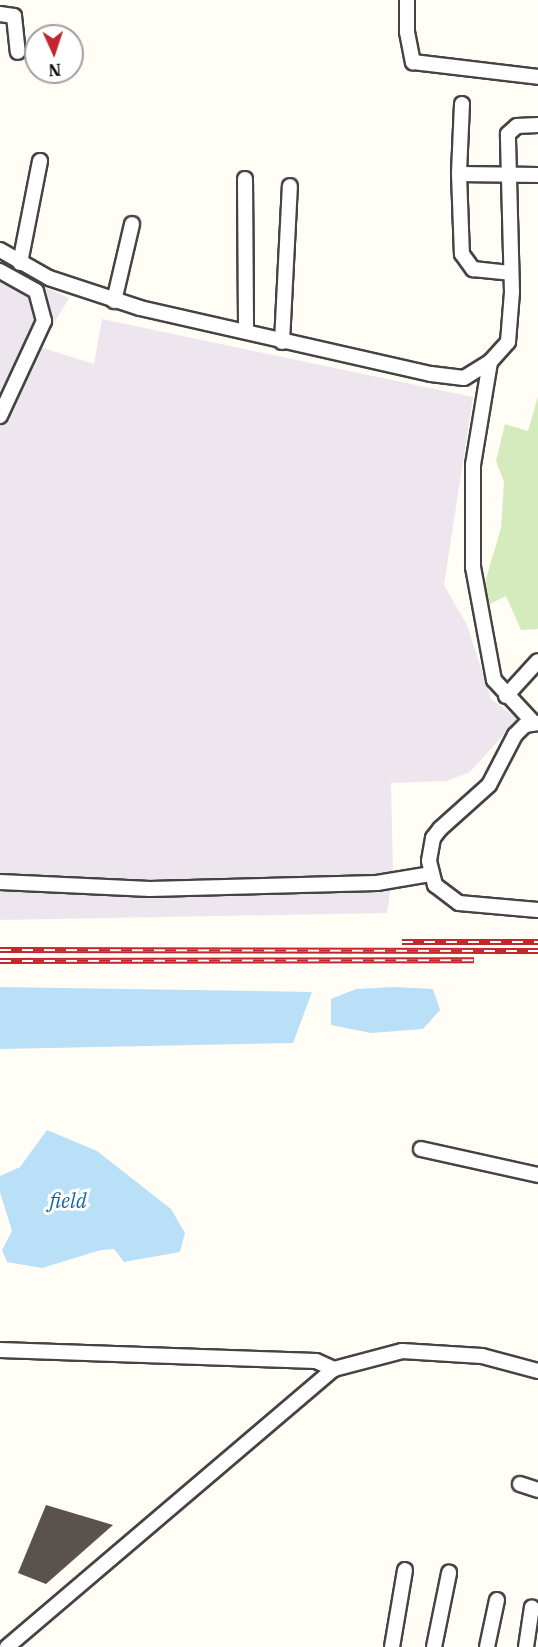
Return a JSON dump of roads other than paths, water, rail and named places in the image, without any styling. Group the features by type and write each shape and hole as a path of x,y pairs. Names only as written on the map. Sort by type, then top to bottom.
{"street":[{"path":"407,0 406,32 413,62 538,77"},
{"path":"0,14 14,16 18,52"},
{"path":"462,104 459,174 464,261 473,269 510,273"},
{"path":"0,250 49,278 114,301 246,331 282,342 452,377 476,374 508,342 511,330 506,176 509,131 517,126 538,125"},
{"path":"20,263 40,161"},
{"path":"459,174 538,175"},
{"path":"245,179 246,331"},
{"path":"282,342 290,186"},
{"path":"114,301 132,225"},
{"path":"0,271 36,291 44,321 0,416"},
{"path":"490,362 473,465 471,537 489,667 506,696 536,723 515,735 489,785 433,838 430,874 442,892 459,903 538,910"},
{"path":"506,696 538,662"},
{"path":"0,882 150,889 377,883 430,874"},
{"path":"421,1149 538,1175"},
{"path":"0,1350 316,1361 333,1369"},
{"path":"7,1647 333,1369 402,1352 482,1356 538,1371"},
{"path":"520,1484 538,1490"},
{"path":"392,1647 405,1570"},
{"path":"434,1647 449,1573"},
{"path":"487,1647 496,1600"},
{"path":"526,1647 532,1607"}],"water":[{"path":"0,987 312,992 293,1043 0,1049"},
{"path":"394,987 433,989 440,1010 423,1029 371,1033 331,1025 331,999 356,989"},
{"name":"field","path":"47,1130 97,1151 171,1209 185,1233 180,1252 124,1262 114,1249 101,1250 42,1268 7,1262 2,1250 12,1231 0,1192 0,1176 20,1167"}],"railway":[{"path":"402,942 538,942"},
{"path":"0,950 538,951"},
{"path":"0,961 474,960"}]}
